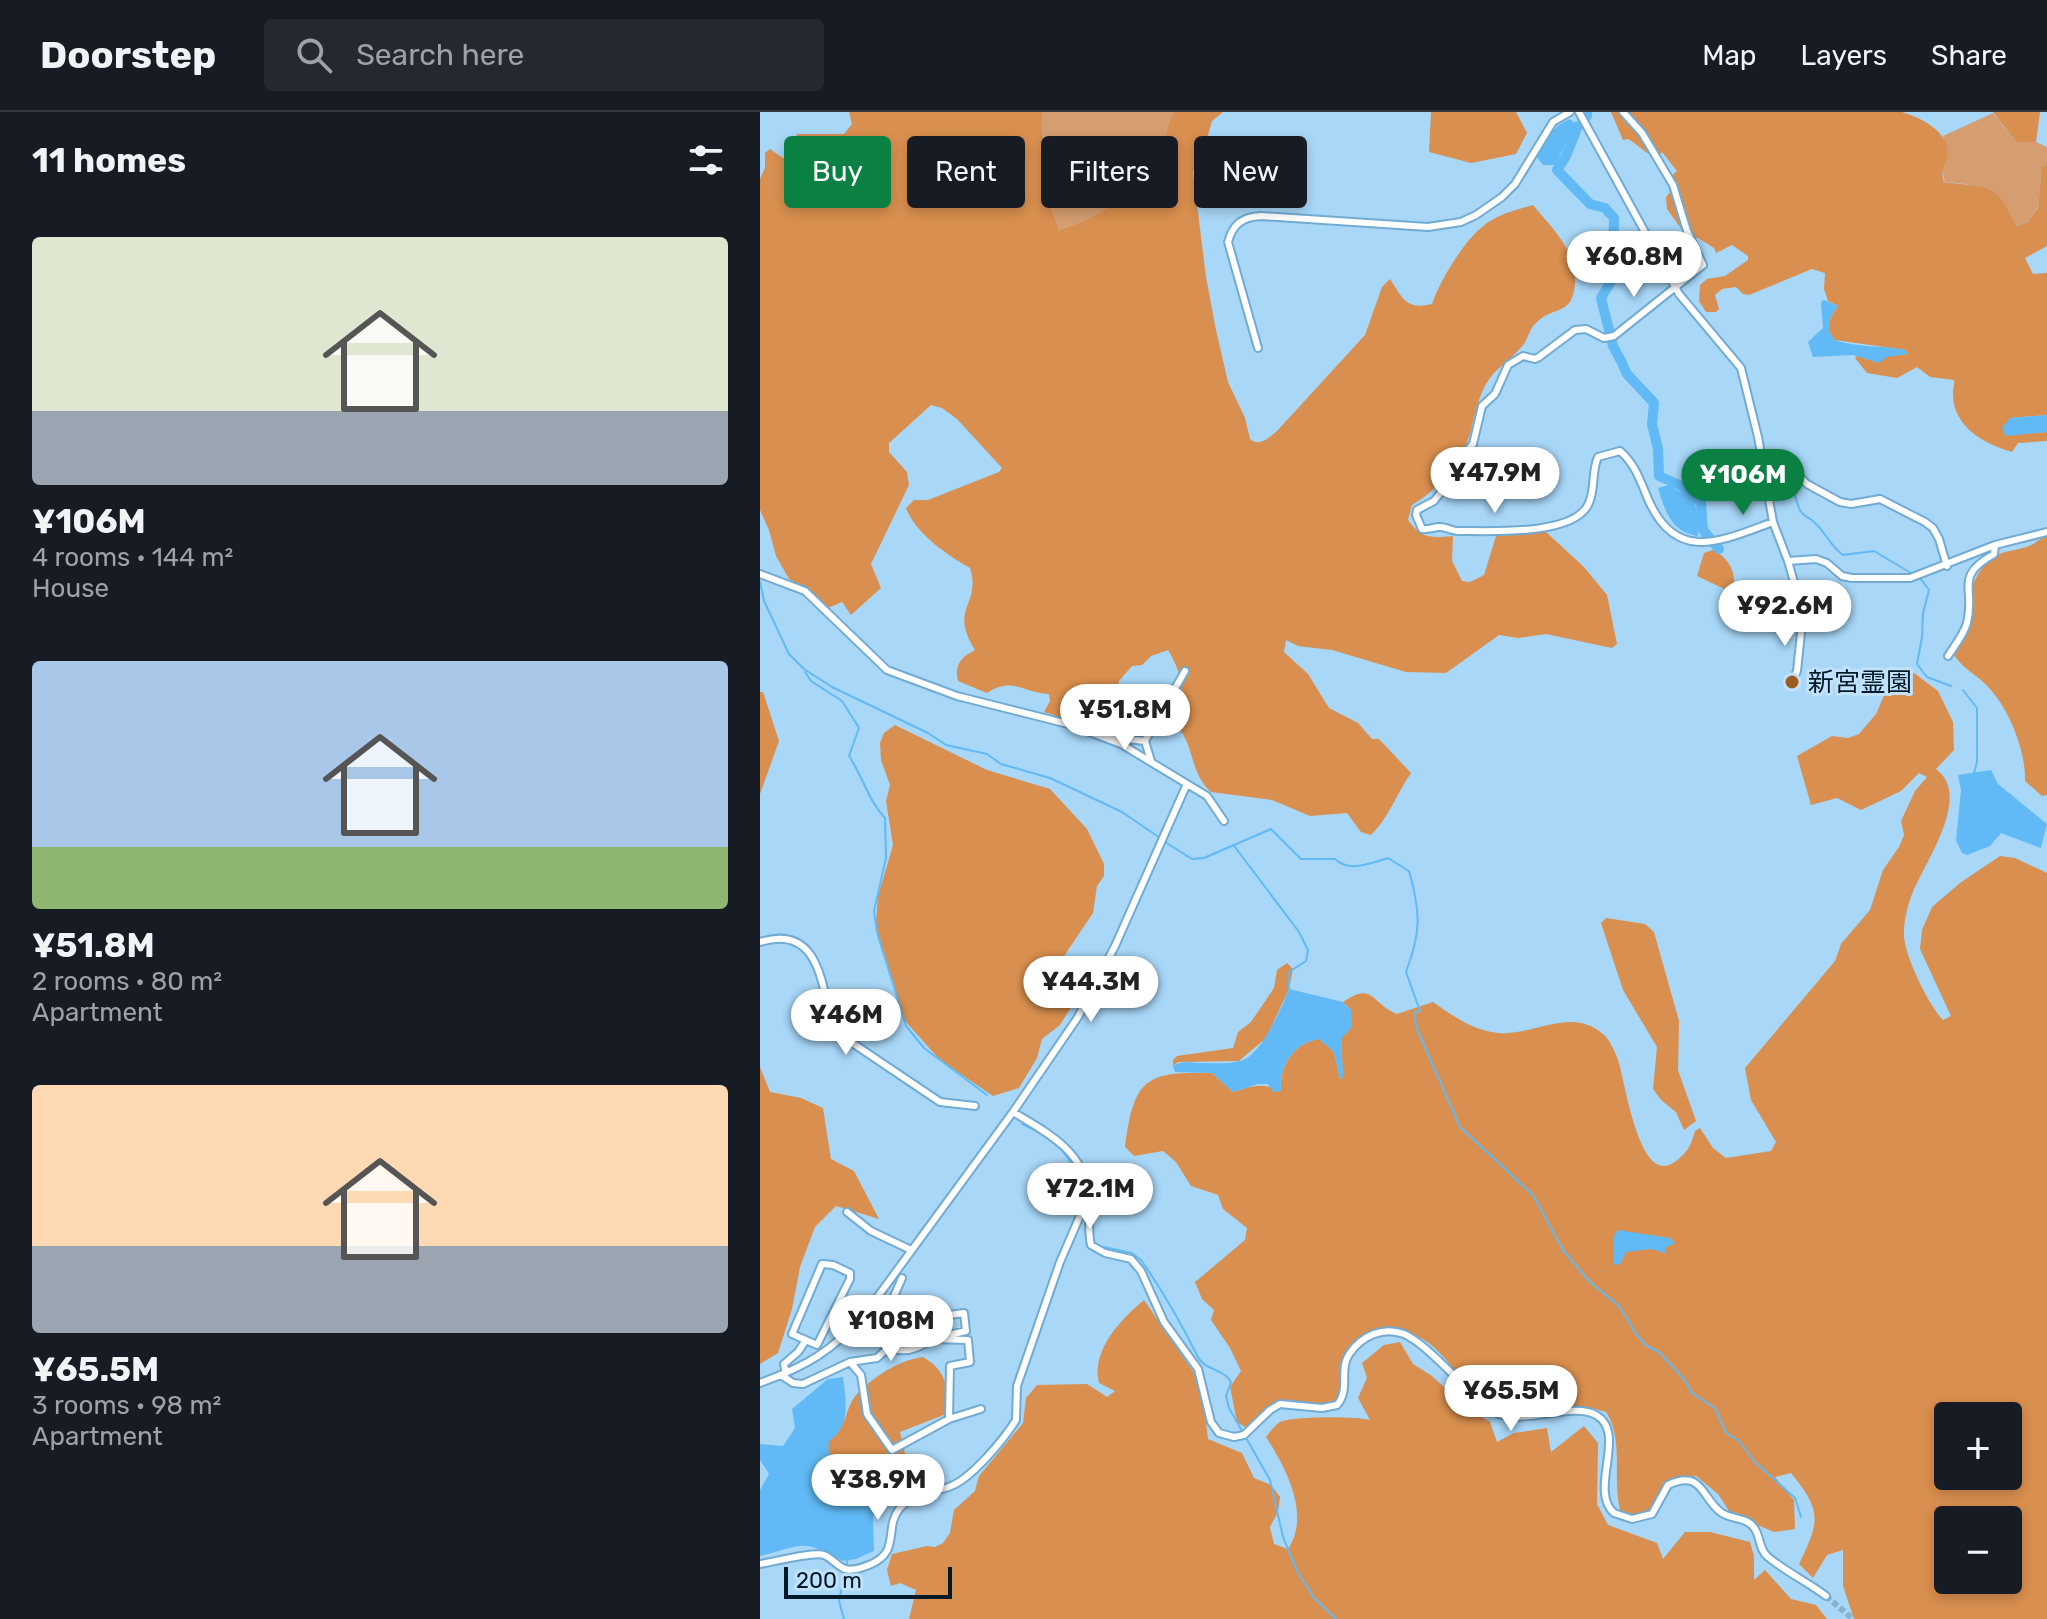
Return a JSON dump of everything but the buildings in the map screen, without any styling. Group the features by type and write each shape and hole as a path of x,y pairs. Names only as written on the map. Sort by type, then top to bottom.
{"street":[{"path":"1258,348 1228,242 1231,229 1238,223 1248,217 1261,216 1428,227 1461,222 1502,197 1515,184 1553,122 1570,112"},
{"path":"1579,112 1674,286 1741,368 1762,454 1773,522 1803,614 1797,671 1791,684"},
{"path":"1623,112 1652,148 1673,185 1687,231 1703,265 1612,337 1600,338 1586,329 1575,330 1539,357 1523,356 1508,365 1495,394 1482,406 1478,433 1470,451 1456,465 1453,477 1439,495 1417,510 1416,515 1426,531 1439,527 1456,531 1511,530 1572,522 1589,504 1593,469 1598,457 1620,451 1638,473 1653,511 1666,529 1683,540 1707,543 1773,522"},
{"path":"1762,454 1786,462 1807,484 1840,502 1851,504 1880,499 1925,522 1939,539 1947,566"},
{"path":"1788,561 1816,559 1827,563 1842,576 1852,578 1910,578 1995,545 2047,532"},
{"path":"1948,656 1967,623 1968,577 1976,564 1994,554 1995,545"},
{"path":"760,574 805,591 877,663 902,677 972,701 1068,724 1135,751 1186,786 1207,796 1224,821"},
{"path":"1152,763 1145,741 1185,671"},
{"path":"1101,737 1128,737 1145,741"},
{"path":"760,1383 817,1358 841,1341 1013,1112 1078,1017 1098,982 1186,786"},
{"path":"760,942 787,938 806,947 816,964 833,1030 940,1102 975,1106"},
{"path":"1013,1112 1063,1142 1083,1171 1089,1195 1087,1229 1091,1245 1105,1253 1131,1259 1141,1271 1164,1322 1198,1369 1211,1422 1219,1433 1234,1437 1244,1435 1270,1410 1286,1403 1322,1408 1337,1405 1344,1397 1346,1360 1350,1353 1364,1338 1382,1332 1395,1332 1413,1340 1498,1414 1516,1419 1585,1411 1600,1417 1609,1437 1605,1497 1614,1513 1632,1519 1652,1514 1668,1485 1689,1480 1702,1487 1721,1512 1749,1522 1757,1531 1761,1547 1769,1558 1826,1596"},
{"path":"760,1564 810,1553 823,1554 840,1568 851,1570 880,1560 888,1551 893,1522 899,1509 920,1496 954,1485 971,1473 1016,1420 1017,1386 1060,1262 1089,1195"},
{"path":"847,1212 871,1231 911,1250"},
{"path":"822,1264 833,1265 850,1273 850,1279 817,1345 806,1340 792,1334 822,1264"},
{"path":"892,1348 888,1310 902,1278"},
{"path":"857,1323 892,1348 914,1350 932,1339 966,1331 964,1313 921,1319"},
{"path":"932,1339 968,1340 970,1362 950,1366 949,1419"},
{"path":"806,1340 784,1364 784,1374 793,1383 803,1384 850,1362 877,1358 892,1348"},
{"path":"850,1362 861,1375 867,1414 892,1450 949,1419 981,1409"}],"shaded area":[{"path":"849,112 1042,112 1041,208 1051,208 1059,230 1108,208 1178,208 1178,136 1166,136 1174,112 1223,112 1212,121 1208,136 1194,136 1194,208 1197,208 1206,277 1228,382 1245,418 1250,439 1257,442 1264,441 1277,431 1365,335 1382,287 1390,279 1411,304 1432,304 1456,258 1472,236 1490,221 1533,205 1568,250 1575,272 1573,294 1566,306 1534,325 1524,344 1488,380 1467,442 1456,464 1440,483 1412,505 1408,520 1428,536 1453,536 1452,561 1462,581 1470,582 1484,575 1496,536 1546,532 1584,567 1607,595 1617,644 1612,648 1546,634 1518,638 1499,635 1446,673 1406,672 1332,650 1298,646 1286,640 1284,652 1308,674 1329,708 1358,723 1372,739 1379,739 1411,773 1371,835 1361,832 1347,813 1310,816 1272,800 1211,792 1199,776 1170,708 1180,695 1181,680 1168,650 1151,656 1142,665 1132,666 1119,681 1111,711 1099,710 1089,726 1044,712 1050,701 1049,694 1011,686 987,693 958,681 960,662 975,650 965,624 973,580 970,568 924,535 906,508 914,500 928,500 999,472 1002,468 957,419 942,408 931,405 889,443 889,452 907,472 909,485 871,564 881,588 851,615 842,602 828,608 814,594 789,579 776,556 760,510 760,179 765,168 765,153 770,149 784,158 784,208 891,208 891,136 796,136 844,134 852,124"},
{"path":"1042,112 1174,112 1166,136 1043,136"},
{"path":"1431,112 1516,112 1527,133 1516,154 1471,163 1429,152"},
{"path":"1611,112 1902,112 1934,128 1945,141 1947,158 1944,182 1982,187 1997,194 2016,226 2028,222 2038,207 2042,167 2047,165 2047,246 2025,258 2033,274 2047,273 2047,415 2010,418 2006,435 2047,432 2047,441 2018,443 2012,452 1981,439 1958,415 1954,404 1954,380 1930,377 1917,367 1897,378 1867,373 1855,358 1857,356 1866,359 1907,354 1905,350 1835,340 1829,323 1838,306 1828,301 1824,289 1825,273 1812,269 1749,295 1736,287 1722,289 1715,295 1719,309 1706,312 1699,301 1700,285 1707,279 1725,276 1748,260 1748,256 1732,245 1716,253 1714,248 1698,238 1688,238 1667,209 1666,197 1677,184 1671,176 1677,171 1662,152 1658,157 1654,156 1628,139 1623,140"},
{"path":"1993,112 2040,112 2036,142 2016,142"},
{"path":"1993,113 2016,142 2036,142 2047,147 2047,165 2042,168 2038,206 2028,222 2015,226 1997,196 1980,187 1945,182 1943,176 1943,136"},
{"path":"1051,208 1108,208 1077,224 1059,230"},
{"path":"2047,534 2047,795 2042,796 2025,781 2022,755 2007,713 1990,689 1954,655 1967,629 1971,594 1980,571 1994,556 2029,546"},
{"path":"1713,550 1731,568 1733,593 1697,576 1704,553"},
{"path":"1914,673 1938,691 1953,722 1954,750 1936,769 1946,782 1950,797 1947,815 1910,900 1904,933 1915,973 1943,1020 1951,1016 1920,949 1922,930 1932,907 2000,856 2015,858 2047,873 2047,1619 1854,1619 1843,1586 1843,1550 1827,1555 1813,1578 1799,1564 1811,1537 1814,1517 1808,1497 1791,1473 1775,1477 1794,1500 1795,1529 1774,1532 1731,1514 1718,1494 1696,1476 1672,1482 1652,1514 1636,1518 1621,1513 1615,1435 1606,1412 1588,1407 1516,1417 1479,1395 1438,1351 1410,1334 1379,1331 1362,1338 1348,1356 1341,1391 1331,1409 1294,1405 1276,1407 1251,1431 1237,1422 1230,1387 1241,1371 1211,1320 1214,1310 1202,1299 1195,1282 1245,1240 1247,1228 1223,1209 1218,1195 1191,1186 1176,1162 1163,1151 1134,1156 1125,1147 1133,1107 1146,1084 1171,1074 1212,1073 1233,1092 1257,1086 1281,1091 1283,1072 1295,1050 1319,1039 1334,1052 1340,1079 1343,1077 1341,1039 1351,1010 1343,1002 1361,993 1372,996 1397,1014 1433,1002 1471,1026 1498,1033 1565,1022 1591,1026 1603,1034 1612,1046 1643,1147 1652,1161 1663,1166 1676,1161 1683,1154 1695,1131 1700,1128 1713,1148 1726,1158 1771,1151 1776,1142 1751,1100 1745,1068 1835,961 1841,944 1870,910 1883,870 1904,835 1901,821 1915,791 1927,777 1919,773 1901,791 1861,810 1837,798 1811,805 1797,756 1832,736 1848,738 1859,734 1876,714 1890,682"},
{"path":"760,692 763,692 779,741 760,794"},
{"path":"895,725 987,770 1050,789 1087,829 1104,864 1104,876 1097,886 1093,913 1048,980 1078,996 1060,1025 1042,1039 1037,1058 1019,1088 993,1096 940,1060 905,1021 879,941 876,923 878,896 893,845 886,801 890,785 881,760 880,743 884,733"},
{"path":"1606,918 1645,924 1654,932 1679,1021 1678,1070 1696,1121 1684,1130 1676,1112 1653,1089 1657,1047 1623,990 1601,923"},
{"path":"1287,963 1293,969 1289,989 1266,1038 1239,1061 1178,1062 1173,1066 1177,1056 1233,1048 1238,1032 1251,1022 1274,988 1277,970"},
{"path":"760,1067 770,1092 801,1098 823,1108 831,1159 854,1171 879,1219 836,1206 815,1227 800,1267 792,1309 778,1353 760,1364"},
{"path":"1144,1300 1201,1383 1208,1439 1242,1453 1254,1478 1271,1485 1280,1497 1278,1512 1270,1527 1274,1544 1288,1549 1297,1522 1296,1507 1288,1477 1266,1437 1278,1423 1287,1420 1324,1417 1370,1420 1358,1398 1367,1378 1362,1363 1384,1345 1400,1342 1413,1364 1432,1376 1463,1405 1490,1422 1497,1442 1514,1433 1547,1428 1551,1452 1584,1426 1598,1443 1597,1504 1608,1525 1657,1543 1663,1559 1685,1532 1710,1532 1750,1542 1754,1556 1754,1580 1765,1570 1791,1599 1816,1605 1827,1619 909,1619 916,1590 900,1583 891,1586 887,1570 892,1554 943,1543 950,1533 954,1510 975,1491 979,1476 1023,1423 1026,1398 1037,1385 1087,1384 1107,1397 1115,1391 1099,1383 1099,1359 1117,1327"},
{"path":"923,1357 937,1368 945,1381 946,1414 900,1432 908,1466 903,1475 851,1498 832,1467 828,1454 830,1440 858,1393 896,1365"}],"water":[{"path":"1570,119 1576,124 1555,165 1543,165 1536,156 1539,150 1554,130"},
{"path":"1824,300 1838,306 1829,323 1835,340 1905,350 1908,354 1887,357 1879,363 1853,355 1813,357 1808,342 1823,328 1821,302"},
{"path":"2047,415 2047,432 2006,436 2002,428 2010,418"},
{"path":"1669,485 1694,504 1698,516 1698,536 1681,530 1670,519 1658,488"},
{"path":"1991,770 1998,784 2047,824 2041,848 2001,833 1990,846 1967,855 1962,853 1956,840 1961,790 1958,775"},
{"path":"1289,989 1343,1002 1351,1010 1352,1027 1341,1039 1343,1077 1340,1079 1334,1052 1319,1039 1302,1045 1290,1057 1282,1073 1281,1091 1273,1092 1268,1084 1258,1084 1233,1092 1212,1073 1175,1072 1173,1066 1180,1063 1226,1063 1247,1058 1266,1036"},
{"path":"1618,1230 1670,1238 1675,1243 1665,1248 1665,1253 1651,1249 1626,1252 1620,1264 1614,1265 1614,1236"},
{"path":"843,1377 844,1420 829,1441 831,1464 842,1486 851,1498 906,1476 915,1476 919,1486 892,1497 873,1516 874,1551 856,1559 843,1561 810,1546 760,1556 760,1490 769,1474 760,1460 760,1444 783,1446 795,1428 792,1409 828,1379"}],"waterway":[{"path":"1578,126 1557,170 1590,204 1605,208 1614,218 1613,278 1601,298 1613,346 1627,374 1654,403 1652,424 1658,449 1659,476 1682,486 1701,503 1703,530 1719,549"},
{"path":"1682,486 1703,480 1727,482 1745,465 1757,462"},
{"path":"1768,462 1787,476 1801,512 1843,555 1874,551 1911,573"},
{"path":"1920,578 1929,590 1917,664 1927,677 1951,686"},
{"path":"760,582 764,601 789,654 804,669 832,687 928,733 946,745 987,754 1001,764 1050,778 1122,812 1160,838"},
{"path":"805,672 811,681 842,701 859,728 849,756 874,804 885,818 886,858 874,911 877,932 906,1026 924,1048 987,1095"},
{"path":"1963,690 1977,708 1977,762 1974,773"},
{"path":"1165,842 1192,859 1204,858 1271,829 1301,859 1335,859 1353,866 1388,858 1409,871 1418,922 1406,972 1420,1011 1414,1013 1417,1029 1460,1127 1533,1195 1563,1250 1589,1281 1619,1306 1637,1335 1647,1346 1659,1352 1684,1379 1692,1393 1715,1408 1726,1433 1739,1441 1755,1462 1795,1498 1801,1517"},
{"path":"1235,847 1299,932 1308,950 1306,961 1289,972 1289,989"},
{"path":"1022,1124 1041,1133"},
{"path":"1059,1146 1076,1170 1083,1190"},
{"path":"1092,1224 1093,1210"},
{"path":"1104,1247 1132,1253 1141,1260 1201,1361 1228,1377 1231,1382 1226,1396 1229,1408 1270,1480 1283,1537 1297,1571 1314,1598 1336,1619"},
{"path":"844,1619 839,1601 848,1558"}],"tunnel":[{"path":"1826,1596 1853,1619"}],"place":[{"name":"新宮霊園","path":"1792,682"}]}
